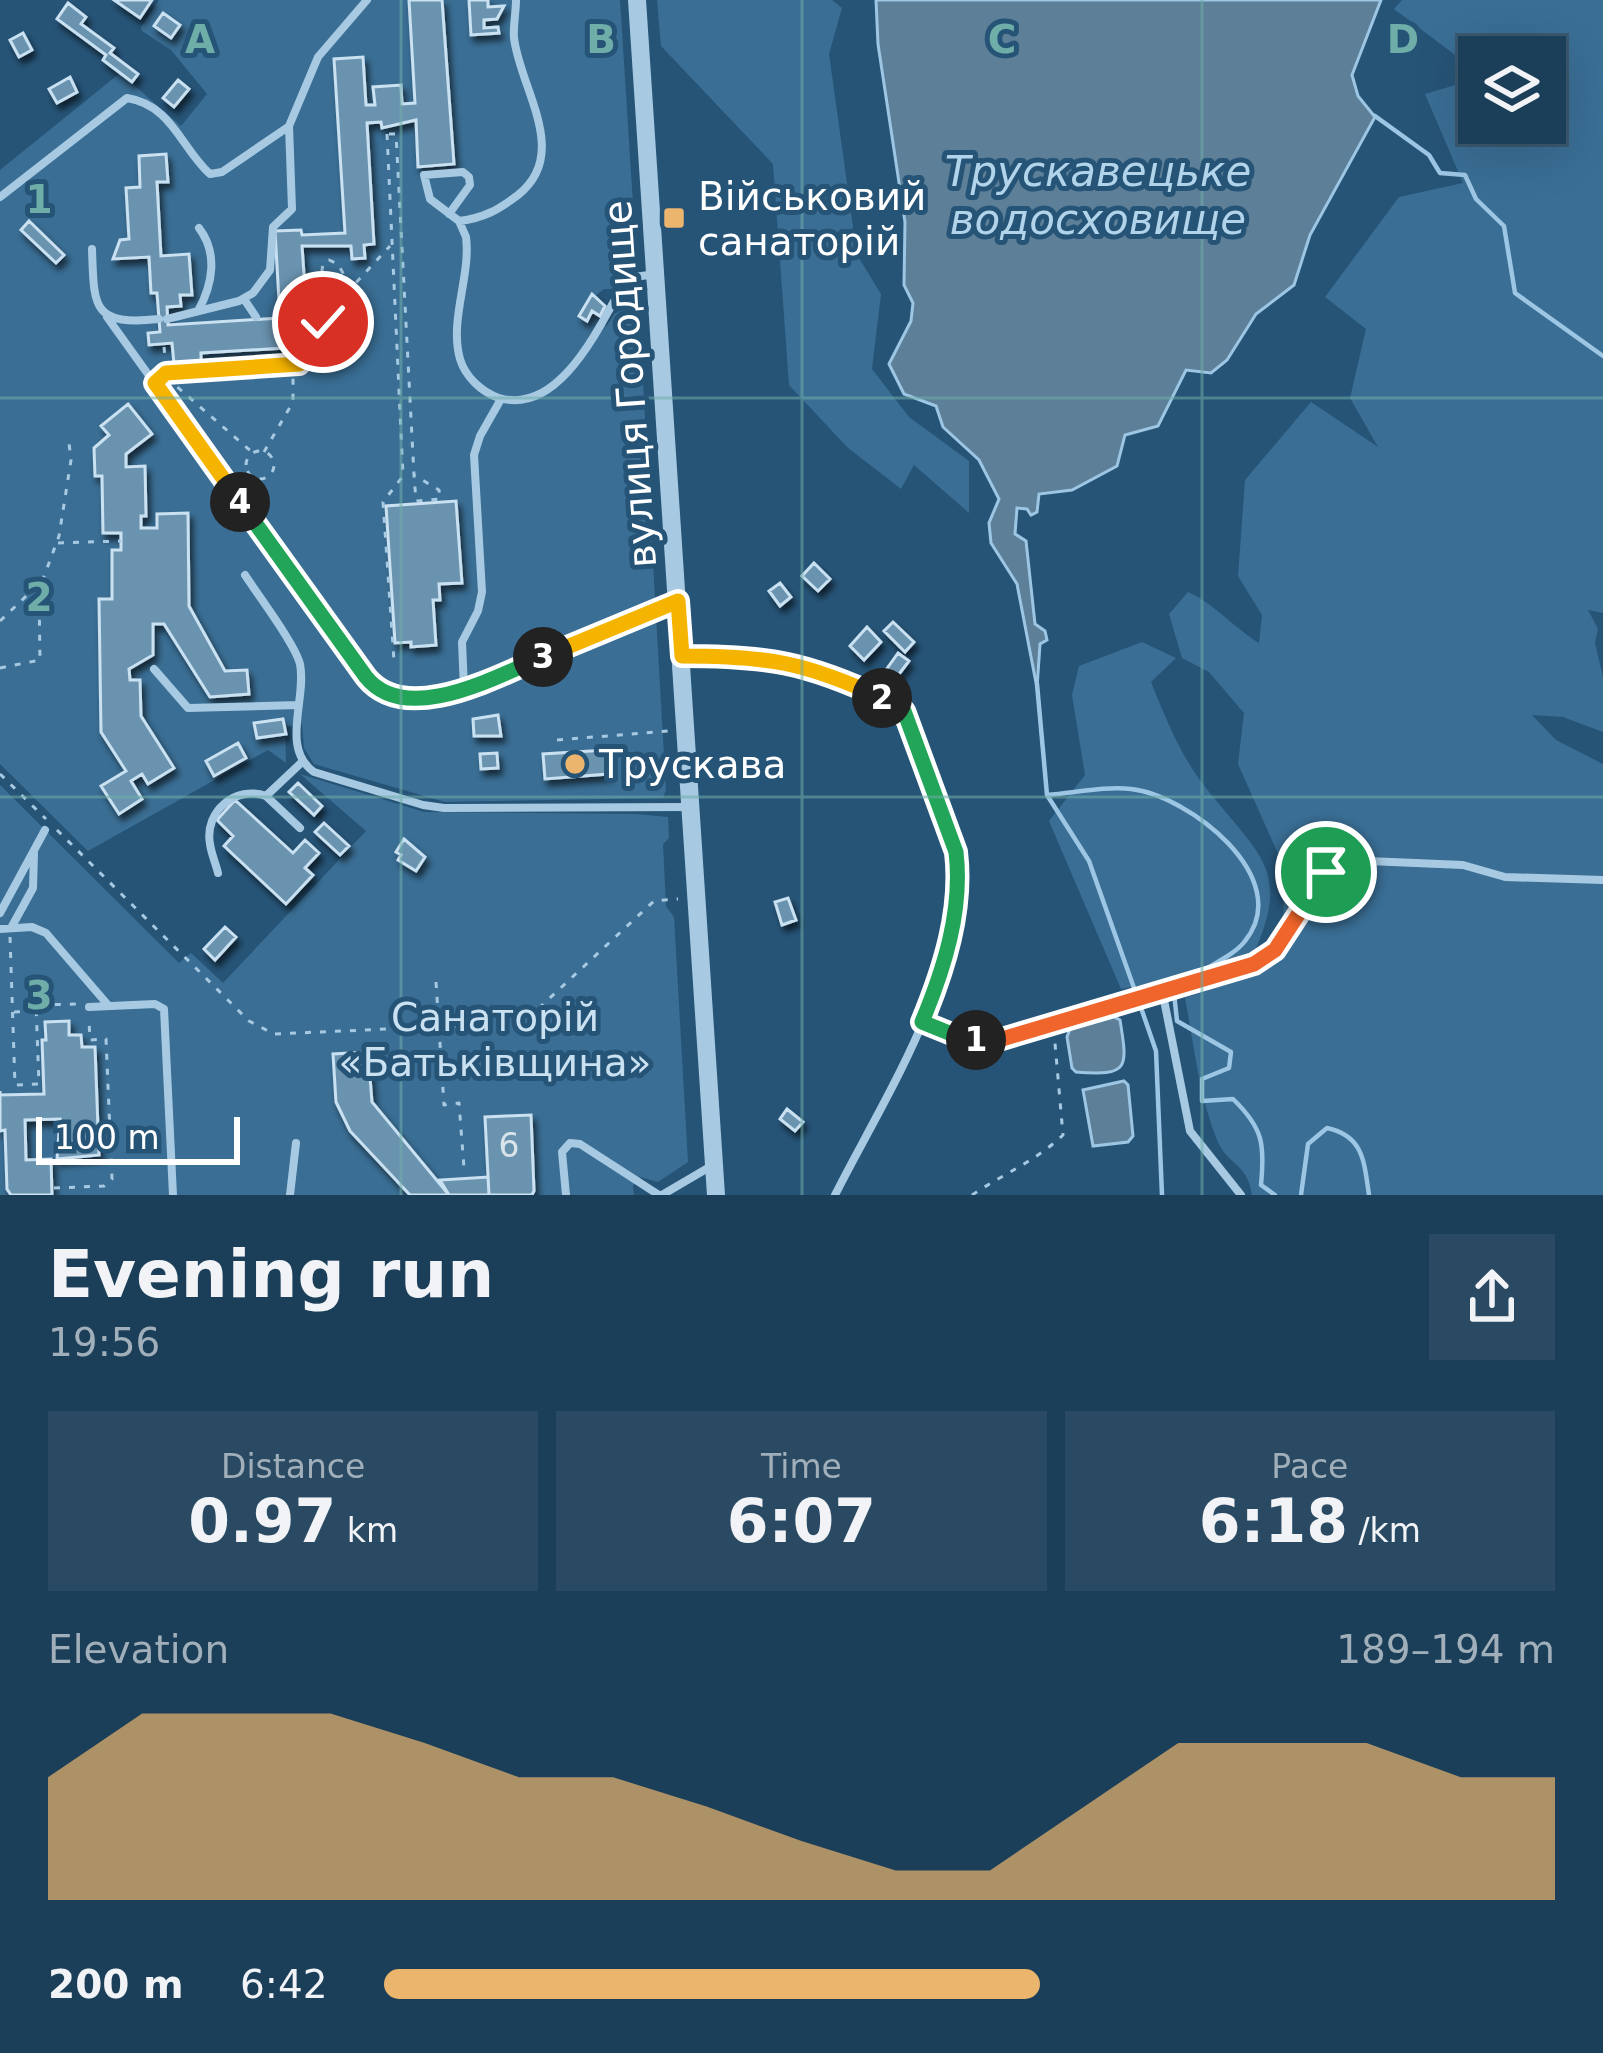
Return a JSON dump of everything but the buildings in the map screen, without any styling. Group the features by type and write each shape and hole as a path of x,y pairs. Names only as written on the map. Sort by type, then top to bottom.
{"street":[{"name":"вулиця Городище","path":"637,0 716,1195"}],"lane":[{"path":"107,317 163,319 198,312 244,299 267,276 270,232 292,209 290,126 317,57 368,0"},
{"path":"459,221 484,218 501,208 524,189 542,160 540,124 514,38 516,0"},
{"path":"0,197 127,98 160,112 209,174 221,172 290,126"},
{"path":"449,214 470,185 469,177 463,172 424,175 426,195 449,214 459,221 468,251 460,359 478,387 502,398 532,396 561,380 575,366 627,278 657,273"},
{"path":"198,312 212,257 199,228"},
{"path":"92,250 95,302 374,688 406,699 464,689 678,601"},
{"path":"244,299 256,317"},
{"path":"464,689 462,642 482,592 474,455 502,398"},
{"path":"245,575 299,661 298,747 302,762 320,774 444,808 690,807"},
{"path":"682,656 795,663 837,677 904,711 956,852 958,871 946,962 922,1022 835,1195"},
{"path":"154,669 188,707 298,705"},
{"path":"266,796 302,762"},
{"path":"218,873 209,844 214,815 229,798 250,792 266,796 300,828"},
{"path":"0,913 44,830"},
{"path":"5,929 34,888 34,848"},
{"path":"922,1022 959,1037 1002,1039 1229,974 1275,950 1326,872 1344,860 1463,865 1505,877 1603,880"},
{"path":"5,929 32,927 46,933 109,1006"},
{"path":"1162,990 1190,1130 1240,1195"},
{"path":"89,1007 155,1004 165,1014 173,1195"},
{"path":"290,1195 296,1143"},
{"path":"566,1195 562,1152 570,1143 580,1144 661,1195 714,1165"}],"path":[{"path":"394,661 383,502 403,476 387,134 396,134 416,501 440,499 439,490 415,475"},
{"path":"155,383 166,373 299,364 328,306 393,243"},
{"path":"328,306 321,272 326,262 338,264 350,287"},
{"path":"164,347 167,378 253,453 271,456 274,467 264,478 256,479 248,471 246,463 253,453"},
{"path":"264,452 292,402 293,364"},
{"path":"0,668 40,659 42,581 56,543 71,460 69,443"},
{"path":"56,543 121,542"},
{"path":"0,621 42,581"},
{"path":"557,740 670,730"},
{"path":"0,774 249,1021 274,1034 523,1024 654,901 680,898"},
{"path":"5,929 15,1084 39,1084 36,1005 84,1004 89,1007 90,1040 106,1039 112,1179 104,1186 54,1188"},
{"path":"436,982 444,1105 459,1103 464,1168"},
{"path":"13,1012 36,1011"},
{"path":"972,1195 1012,1167 1040,1157 1063,1135 1056,1021"},
{"path":"0,1039 14,1039"},
{"path":"71,1187 71,1195"}],"green space":[{"path":"159,0 620,0 636,251 616,289 596,295 605,306 600,316 606,326 614,314 631,306 639,311 655,598 649,607 626,617 626,625 656,616 663,798 445,802 314,764 304,748 302,724 285,727 286,763 268,750 88,851 0,764 0,170 120,73 181,126 207,94 171,50 142,31"},
{"path":"657,0 832,0 842,8 829,54 857,255 881,294 872,369 909,417 969,461 969,513 914,465 901,489 847,447 789,385 773,164 661,46"},
{"path":"1402,0 1603,0 1603,613 1588,610 1598,629 1595,643 1603,677 1603,732 1563,717 1532,715 1556,740 1603,764 1603,1195 1252,1195 1246,1176 1221,1148 1211,1123 1185,998 1237,981 1284,955 1283,865 1238,764 1244,713 1209,672 1182,658 1169,614 1188,592 1259,643 1262,615 1238,576 1245,480 1311,402 1378,447 1350,398 1366,329 1325,297 1399,197 1463,183 1425,94 1458,84 1458,144 1566,144 1566,36 1458,36 1458,57 1394,9"},
{"path":"1142,642 1176,658 1151,682 1189,764 1266,868 1269,908 1248,966 1121,989 1049,821 1085,775 1072,695 1079,666"},
{"name":"Санаторій «Батьківщина»","path":"300,774 424,812 668,817 669,838 663,844 666,906 674,917 688,1162 658,1182 640,1177 633,1186 634,1195 0,1195 0,785 179,963 191,953 223,983 366,831"}],"water":[{"name":"Трускавецьке водосховище","path":"876,0 1381,0 1352,75 1358,96 1375,117 1310,235 1294,285 1256,314 1227,360 1211,373 1186,370 1158,426 1125,435 1117,466 1072,490 1039,494 1037,512 1031,515 1017,508 1015,534 1026,541 1035,624 1045,631 1047,640 1040,644 1037,688 1017,584 991,543 989,523 999,499 979,460 943,427 936,406 904,394 889,364 911,321 913,303 904,285 905,222 878,44"},
{"path":"1114,1017 1120,1020 1123,1036 1121,1066 1106,1072 1076,1072 1067,1037 1070,1029"},
{"path":"1124,1081 1133,1136 1128,1142 1093,1146 1083,1090"}],"waterway":[{"path":"1375,116 1429,155 1440,173 1465,175 1476,199 1504,226 1515,293 1603,356"},
{"path":"1037,684 1047,795 1089,861 1134,988"},
{"path":"1047,795 1121,788 1154,795 1206,823 1228,844 1257,892 1257,917 1240,946 1192,978"},
{"path":"1180,988 1174,993 1177,1021 1231,1052 1229,1068 1202,1079 1202,1101 1233,1099 1251,1119 1262,1147 1261,1185 1275,1195"},
{"path":"1139,1002 1156,1051 1162,1195"},
{"path":"1301,1195 1308,1144 1327,1128 1355,1144 1369,1195"}],"place":[{"name":"Військовий санаторій","path":"674,218"},
{"name":"Трускава","path":"575,764"}],"route":[{"path":"323,322 299,364 166,373 155,383 374,688 406,699 456,692 678,601 682,656 795,663 889,701 904,711 956,852 958,871 946,962 922,1022 959,1037 1002,1039 1134,997 1229,974 1275,950 1326,872"}]}
